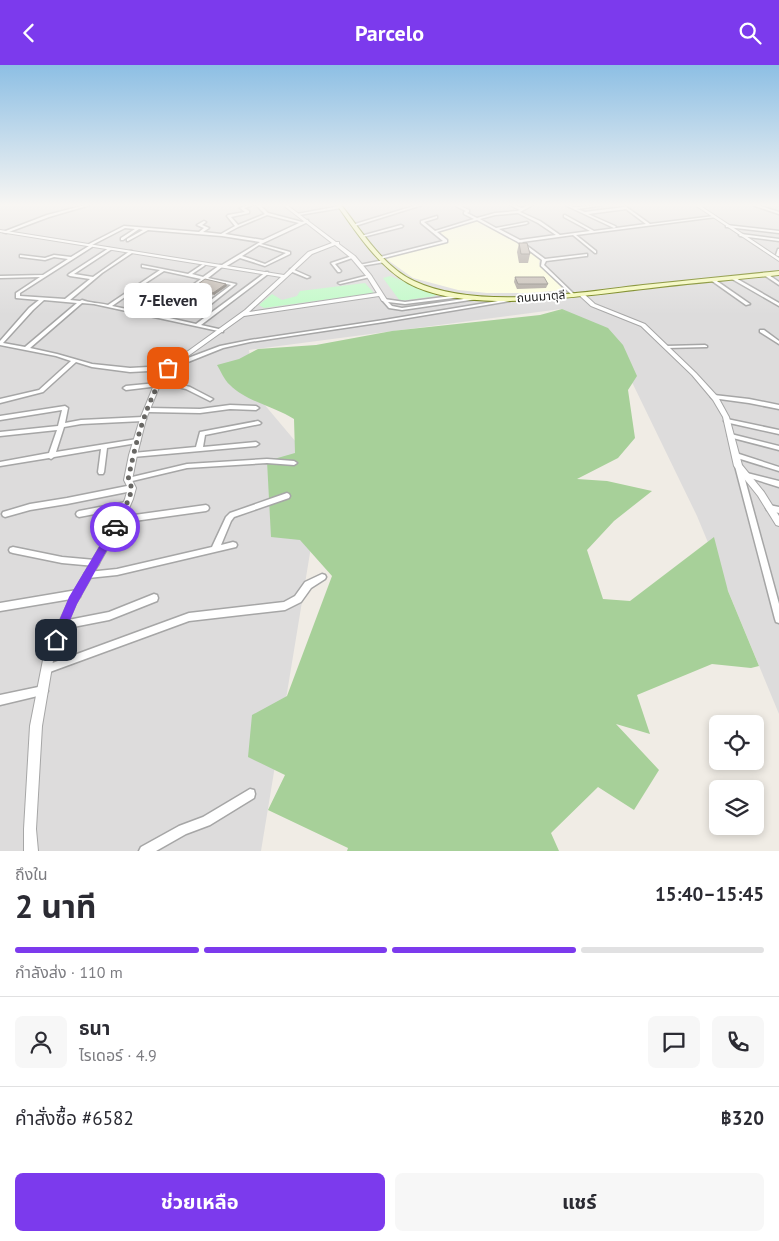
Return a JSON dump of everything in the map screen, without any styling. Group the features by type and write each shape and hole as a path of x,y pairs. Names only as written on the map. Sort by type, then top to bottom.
{"main road":[{"name":"ถนนมาตุลี","path":"368,242 383,260 411,282 429,289 478,298 519,298 581,294 779,273"}],"street":[{"path":"68,242 267,273 288,273 308,277"},
{"path":"97,242 18,293 18,297 82,301 221,331"},
{"path":"153,315 204,277 240,257 262,242"},
{"path":"361,265 444,242"},
{"path":"520,242 544,260 586,255"},
{"path":"582,242 595,252"},
{"path":"752,242 778,258 779,250"},
{"path":"31,851 30,829 36,727 49,655 77,594 126,505 133,455 137,441 158,383 168,368 243,315 310,253 337,243 361,265 382,297 391,307 402,309 478,298"},
{"path":"240,257 265,265 289,253 258,244"},
{"path":"93,278 70,275 110,249"},
{"path":"67,300 93,278 131,252"},
{"path":"22,256 45,259 54,256 71,258"},
{"path":"339,271 332,263 353,257"},
{"path":"544,260 542,265 572,294"},
{"path":"190,274 203,265"},
{"path":"143,266 234,284 204,307 173,300"},
{"path":"109,306 163,270"},
{"path":"198,325 267,273"},
{"path":"765,274 779,284"},
{"path":"0,277 43,276"},
{"path":"340,283 370,277"},
{"path":"733,278 779,305"},
{"path":"713,280 748,304"},
{"path":"138,287 178,296"},
{"path":"581,294 593,305 643,325 714,397 727,421 779,619"},
{"path":"243,315 382,297 404,303 460,296"},
{"path":"0,344 57,355 74,361 130,370 168,368 208,352 250,341 519,298"},
{"path":"0,344 31,309 42,300"},
{"path":"26,349 82,301"},
{"path":"253,306 255,309 264,311"},
{"path":"762,331 779,343"},
{"path":"666,347 706,346"},
{"path":"196,349 195,352 208,352"},
{"path":"0,401 41,391 74,361"},
{"path":"126,388 158,383 188,388 210,399"},
{"path":"714,397 750,401 779,407"},
{"path":"0,434 146,414 230,407 256,408"},
{"path":"0,418 65,408 51,457"},
{"path":"727,421 779,432"},
{"path":"199,449 202,433 258,423"},
{"path":"731,436 779,448"},
{"path":"0,464 51,457 137,441"},
{"path":"133,455 256,444"},
{"path":"101,472 104,447"},
{"path":"736,455 779,469"},
{"path":"5,514 30,507 66,501 187,466 267,461 294,463"},
{"path":"738,466 779,523"},
{"path":"744,474 779,484"},
{"path":"215,549 228,519 232,515 287,496"},
{"path":"79,514 126,505"},
{"path":"120,519 206,508"},
{"path":"769,508 779,510"},
{"path":"88,575 117,572 233,545"},
{"path":"13,550 70,561 95,563"},
{"path":"47,669 189,617 285,606 298,599 308,585 322,577"},
{"path":"1,609 77,594"},
{"path":"63,625 109,616 154,597"},
{"path":"0,700 43,691"},
{"path":"145,851 183,830 206,821 250,795"}],"shaded area":[{"path":"0,242 779,242 779,714 697,516 612,341 561,309 249,350 253,391 323,474 261,851 0,851"},
{"path":"445,242 517,242 540,259 539,264 564,290 530,293 487,293 458,290 413,278 385,258"}],"green space":[{"path":"390,276 434,293 436,296 400,301 383,278"},
{"path":"365,283 374,293 264,308 259,305 272,294 282,300 297,296 300,291"},
{"path":"562,309 608,328 623,345 637,376 628,390 635,438 618,458 577,479 607,481 652,491 614,521 587,550 603,599 630,601 714,537 728,591 759,666 751,668 712,664 637,695 650,734 616,724 659,770 634,810 598,787 551,833 559,851 347,851 348,848 268,810 285,775 248,757 252,715 287,696 332,576 300,540 271,537 267,461 295,453 294,419 236,391 226,381 217,365 239,359 258,349 316,345 392,331 540,315"}],"building":[{"path":"519,243 527,243 530,254 521,254"},
{"path":"515,277 544,277 548,284 518,284"},
{"path":"205,279 226,284 213,293 191,289"},
{"path":"158,351 171,354 165,359 151,360"}],"way so far":[{"path":"115,527 129,499 132,488 128,480 143,419 168,368"}],"place":[{"name":"7-Eleven","path":"168,368"}],"route":[{"path":"56,640 73,601 115,527"}]}
